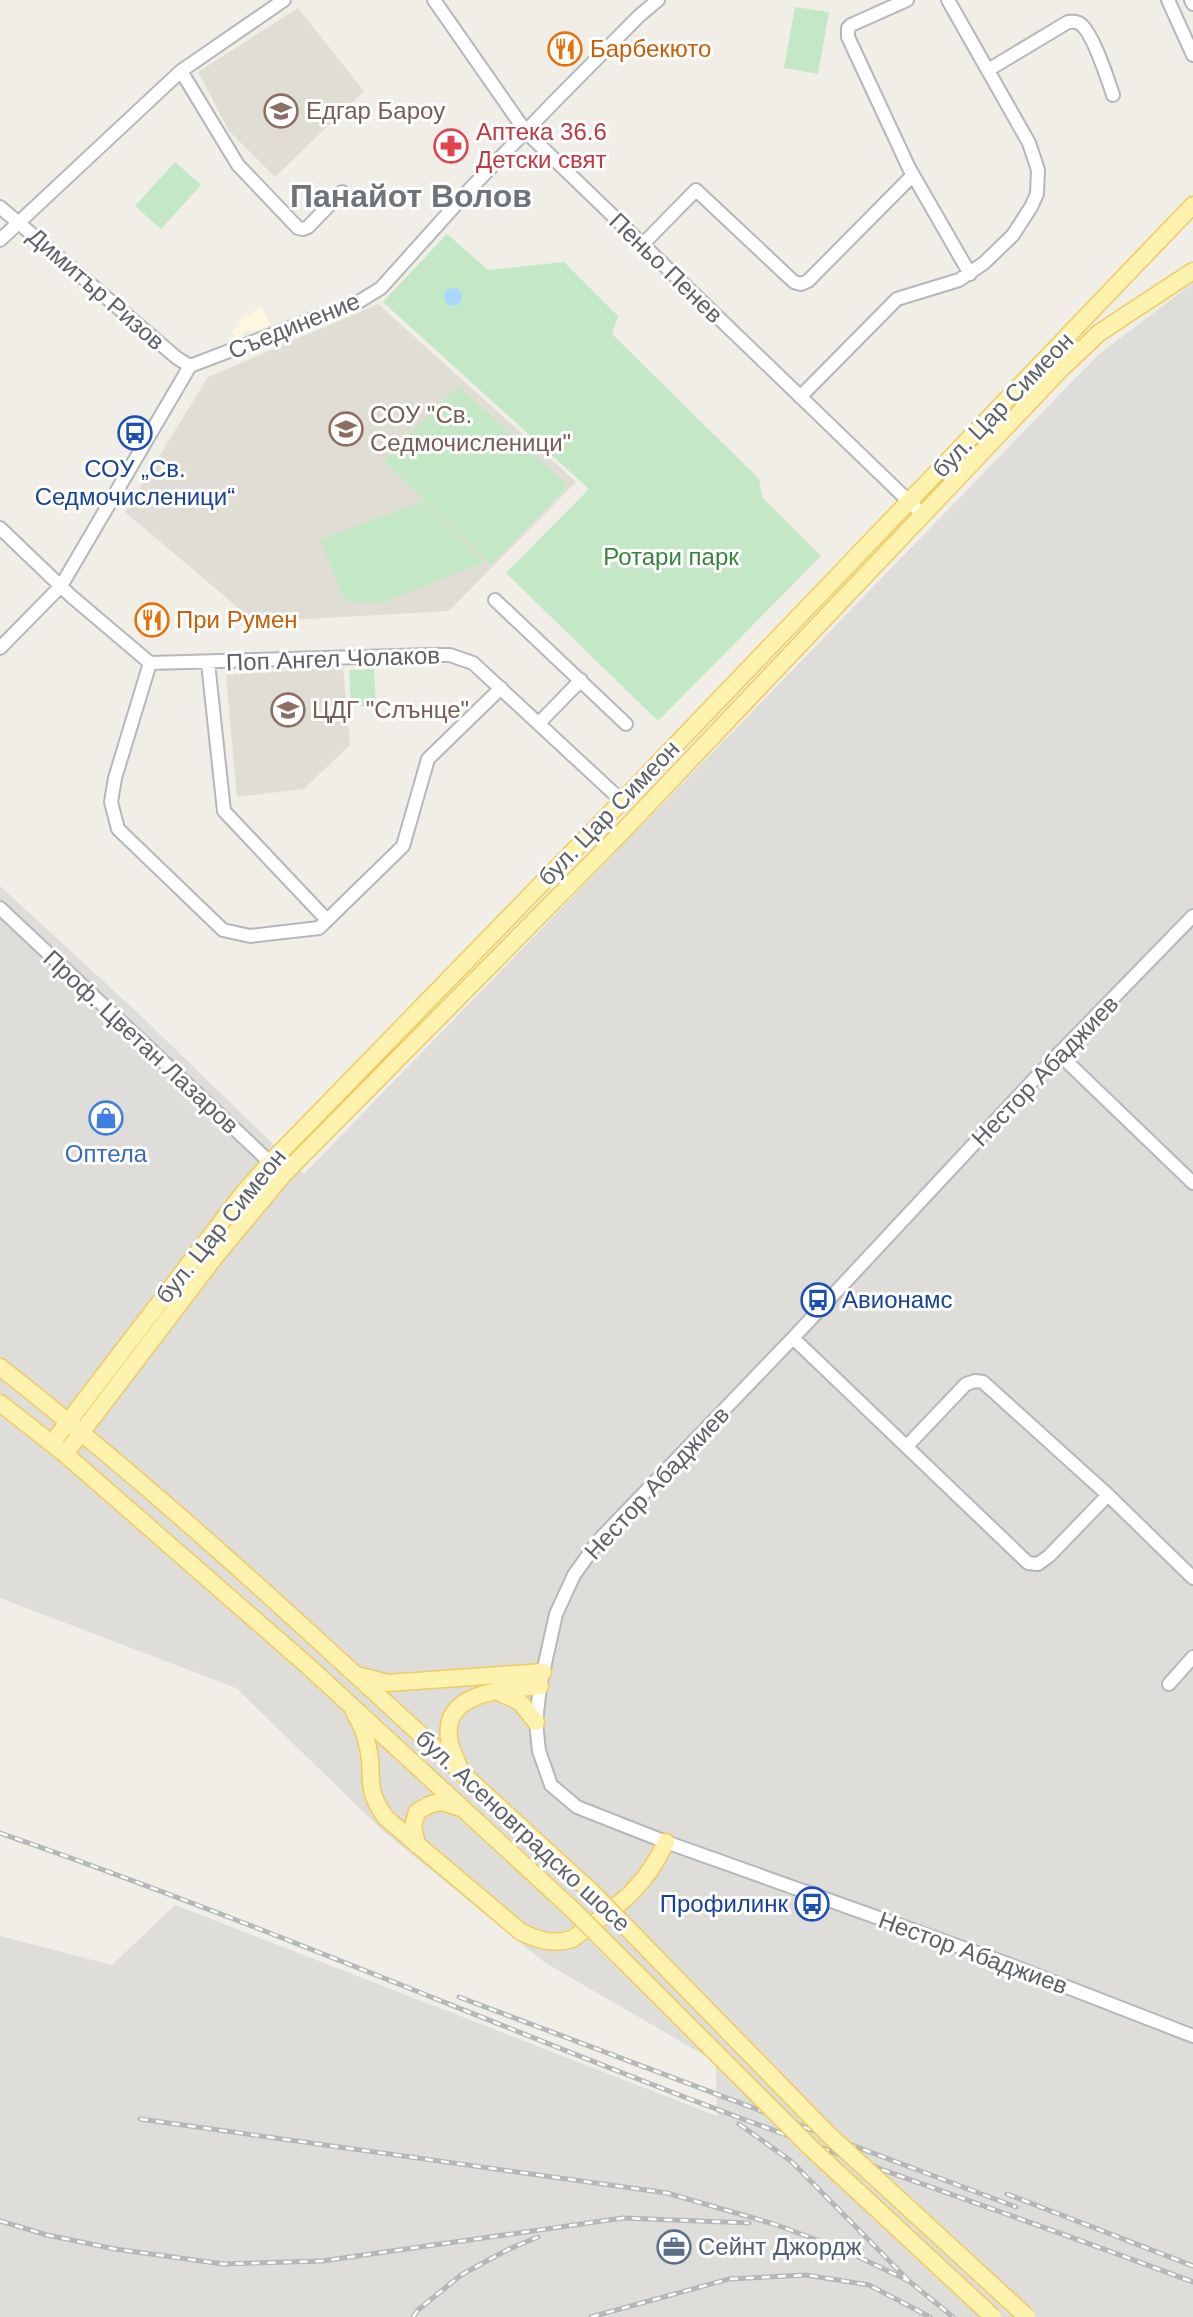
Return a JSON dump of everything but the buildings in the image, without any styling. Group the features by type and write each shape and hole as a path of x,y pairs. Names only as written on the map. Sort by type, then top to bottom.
{"main road":[{"name":"бул. Цар Симеон","path":"65,1454 76,1426 245,1191 270,1163 622,801 1193,205"},
{"name":"бул. Цар Симеон","path":"52,1443 76,1426 283,1175 622,832 1060,370 1099,333 1193,271"},
{"name":"бул. Асеновградско шосе","path":"0,1367 76,1426 357,1675 592,1892 828,2134 1027,2317"},
{"name":"бул. Асеновградско шосе","path":"0,1403 65,1454 350,1703 574,1911 810,2147 993,2317"},
{"path":"357,1675 388,1683 542,1679"},
{"path":"462,1774 449,1743 450,1718 460,1705 481,1694 542,1679"},
{"path":"496,1691 520,1702 536,1722"},
{"path":"350,1703 368,1745 369,1779 374,1801 386,1818 521,1932 548,1942 572,1939 631,1896 657,1861 666,1842"},
{"path":"417,1845 413,1826 417,1812 429,1804 444,1801 465,1810"}],"street":[{"path":"0,240 181,71 284,0"},
{"name":"Пеньо Пенев","path":"434,0 526,132 923,515"},
{"name":"Съединение","path":"190,366 349,305 381,288 469,190 611,44 658,0"},
{"path":"907,0 851,25 847,32 913,175 970,274"},
{"path":"800,397 897,299 959,281 970,274 1013,235 1031,207 1039,184 1038,170 1029,143 948,0"},
{"path":"1168,0 1193,55"},
{"path":"988,70 1068,22 1077,22 1084,27 1100,58 1113,95"},
{"path":"181,71 238,165 298,228 308,227 342,192"},
{"path":"642,246 696,190 794,282 801,284 808,281 913,175"},
{"name":"Димитър Ризов","path":"1,207 177,358 190,366"},
{"path":"0,648 61,586 190,366"},
{"path":"0,528 61,586 150,663 115,778 111,802 118,829 223,930 250,936 319,928 403,846 428,759 501,688"},
{"path":"495,600 626,724"},
{"name":"Поп Ангел Чолаков","path":"150,663 450,655 473,663 622,801"},
{"path":"208,663 224,811 327,920"},
{"path":"539,723 581,680"},
{"name":"Проф. Цветан Лазаров","path":"0,908 283,1175"},
{"name":"Нестор Абаджиев","path":"1193,916 599,1540 574,1575 556,1614 536,1722 539,1751 551,1784 576,1807 666,1842 1005,1963 1193,2036"},
{"path":"1059,1054 1193,1183"},
{"path":"793,1338 1028,1563 1038,1564 1049,1556 1108,1494"},
{"path":"907,1446 966,1384 983,1382 1108,1494 1193,1578"},
{"path":"1169,1684 1193,1657"}],"shaded area":[{"name":"Едгар Бароу","path":"298,8 364,91 275,177 229,131 198,72"},
{"path":"1193,283 1193,2317 0,2317 0,1936 112,1965 175,1905 717,2116 716,2062 544,1962 383,1831 236,1688 0,1598 0,886 138,1013 304,1174 1098,355"},
{"name":"СОУ \"Св. Седмочисленици\"","path":"378,304 576,482 449,611 255,622 125,512 208,377"},
{"path":"262,307 270,325 250,333 248,330 237,339 231,332 241,324 239,320"},
{"name":"ЦДГ \"Слънце\"","path":"343,667 350,745 304,789 237,797 226,675"}],"green space":[{"path":"795,7 829,12 818,74 784,68"},
{"path":"175,162 201,185 161,229 135,206"},
{"name":"Ротари парк","path":"447,234 488,270 564,262 618,316 612,334 759,479 762,497 821,556 658,721 506,573 589,489 383,302"},
{"path":"458,386 568,486 491,565 384,461"},
{"path":"423,501 484,562 382,603 345,601 320,540"},
{"path":"374,669 376,706 351,706 349,670"}],"water":[{"path":"449,288 457,288 462,297 460,304 449,306 444,301 444,293"}],"railway":[{"path":"0,1833 259,1929 687,2098 1193,2282"},
{"path":"459,1997 1016,2207"},
{"path":"140,2119 667,2193 774,2224 844,2250 909,2281"},
{"path":"739,2124 791,2161 909,2281 953,2317"},
{"path":"1007,2194 1193,2266"},
{"path":"0,2221 47,2235 115,2249 223,2264 322,2261 623,2218 749,2223"},
{"path":"413,2317 461,2275 538,2237"},
{"path":"591,2317 729,2279 806,2275 869,2285 930,2317"}],"place":[{"name":"Барбекюто","path":"565,49"},
{"name":"Едгар Бароу","path":"281,111"},
{"name":"Аптека 36.6 Детски свят","path":"451,146"},
{"name":"СОУ \"Св. Седмочисленици\"","path":"346,429"},
{"name":"СОУ „Св. Седмочисленици“","path":"135,433"},
{"name":"При Румен","path":"152,620"},
{"name":"ЦДГ \"Слънце\"","path":"288,710"},
{"name":"Оптела","path":"106,1118"},
{"name":"Авионамс","path":"818,1300"},
{"name":"Профилинк","path":"812,1904"},
{"name":"Сейнт Джордж","path":"674,2247"}],"district":[{"name":"Панайот Волов","path":"411,196"}]}
